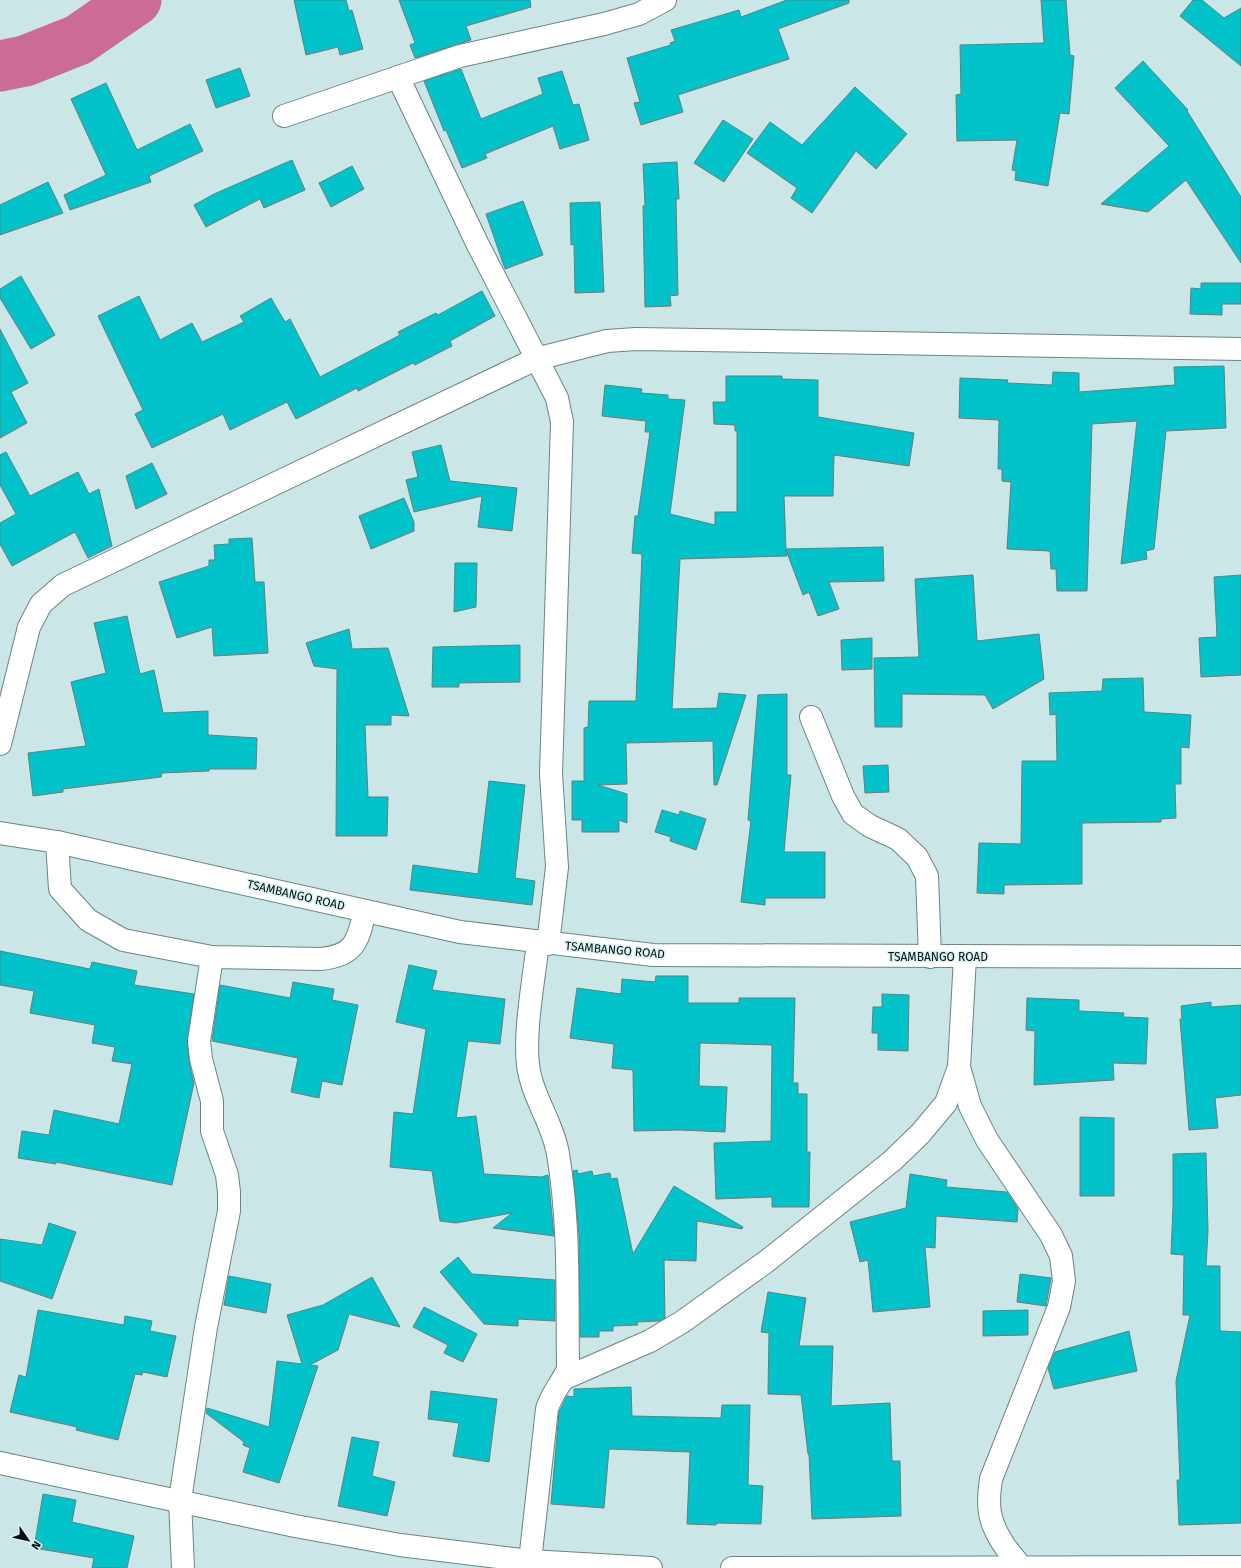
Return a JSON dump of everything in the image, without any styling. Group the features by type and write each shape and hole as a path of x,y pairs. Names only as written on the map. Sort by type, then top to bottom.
{"street":[{"path":"284,116 460,56 604,24 639,14 665,0"},
{"path":"398,77 477,243 557,398 562,422 551,774 557,867 527,1039 528,1066 535,1092 558,1153 567,1263 568,1369 550,1398 547,1409 530,1561"},
{"path":"0,744 29,627 41,604 63,585 536,359 608,341 636,339 1241,349"},
{"path":"811,717 843,796 853,814 870,826 898,839 917,857 927,876 930,957"},
{"name":"TSAMBANGO ROAD","path":"0,833 57,842 460,932 654,955 1241,957"},
{"path":"57,842 60,889 88,920 122,940 212,957 320,960 337,958 350,949 359,936 365,911"},
{"path":"563,1379 650,1341 682,1322 768,1261 892,1161 920,1134 946,1103 959,1067 965,956"},
{"path":"183,1568 180,1500 206,1327 229,1211 230,1192 227,1175 212,1131 212,1101 198,1041 212,957"},
{"path":"959,1067 970,1106 987,1140 1051,1235 1061,1256 1064,1281 1059,1307 991,1479 988,1502 993,1524 1004,1544 1021,1568"},
{"path":"0,1463 180,1500 295,1526 400,1545 569,1566 651,1568"},
{"path":"732,1568 1241,1567"}],"building":[{"path":"294,0 346,0 349,11 352,10 363,49 340,55 338,47 306,55"},
{"path":"399,0 530,0 531,7 466,26 471,40 415,58 410,45 415,43"},
{"path":"787,0 849,0 849,3 778,29 789,59 678,95 683,112 641,125 634,103 640,102 627,58 671,45 670,43 675,41 671,30 739,10 741,17"},
{"path":"1041,0 1066,0 1070,55 1074,56 1069,114 1060,113 1048,186 1015,180 1016,171 1012,170 1017,140 957,141 956,95 961,94 960,45 1044,43"},
{"path":"1193,0 1202,0 1224,18 1241,8 1241,66 1180,16"},
{"path":"1143,61 1188,110 1187,111 1241,197 1241,263 1186,180 1148,212 1101,204 1169,146 1115,88"},
{"path":"240,68 250,96 216,108 206,80"},
{"path":"461,69 481,119 543,94 538,78 562,71 573,105 579,104 589,140 560,149 553,126 485,154 487,158 462,168 446,130 444,131 424,81"},
{"path":"106,83 137,150 190,124 203,151 149,176 151,182 70,210 64,195 106,175 71,99"},
{"path":"855,87 907,134 876,169 856,151 812,213 791,198 797,188 747,153 770,122 802,145"},
{"path":"723,120 753,139 724,182 694,163"},
{"path":"292,160 305,190 264,208 260,199 206,227 194,205 214,194"},
{"path":"677,162 679,199 676,199 678,295 670,296 671,306 645,307 643,206 645,205 643,164"},
{"path":"352,166 364,189 331,207 319,183"},
{"path":"48,182 63,213 0,235 0,205"},
{"path":"523,201 543,255 505,269 486,214"},
{"path":"600,202 604,292 575,293 574,244 571,245 570,203"},
{"path":"21,276 55,335 31,349 0,298 0,289"},
{"path":"1201,283 1241,283 1241,304 1222,304 1222,315 1190,314 1191,288 1201,289"},
{"path":"482,291 495,316 450,341 452,346 415,365 413,363 358,391 357,388 296,419 287,402 230,430 223,414 152,448 135,414 143,410 98,316 139,296 160,340 192,323 202,342 244,322 240,316 271,298 285,322 290,319 320,377 400,335 398,332 436,313 438,315"},
{"path":"0,329 28,383 11,392 27,423 0,438"},
{"path":"1224,366 1226,428 1166,431 1154,549 1146,551 1147,559 1121,564 1137,421 1092,424 1087,591 1057,591 1056,569 1051,569 1050,551 1007,549 1011,482 1002,481 1002,469 998,469 999,420 959,418 960,378 1008,380 1007,383 1052,385 1053,372 1079,373 1079,392 1175,385 1174,367"},
{"path":"726,376 782,376 782,379 818,380 818,417 914,433 909,466 834,455 833,496 784,496 786,549 883,547 884,581 829,582 839,609 818,616 809,592 803,595 786,550 787,556 680,559 672,709 717,708 719,693 746,695 717,785 714,785 713,741 626,743 627,784 598,785 627,794 627,823 619,820 619,832 582,832 582,820 572,820 572,781 584,781 584,728 588,727 589,701 636,701 642,554 632,553 635,516 638,516 650,432 645,432 646,421 602,416 605,385 642,389 641,393 668,395 668,399 685,400 670,514 715,525 715,512 737,512 737,431 735,431 735,425 714,424 713,402 726,402"},
{"path":"441,445 450,481 517,488 512,531 478,527 482,496 414,512 406,480 418,477 412,452"},
{"path":"6,452 30,496 78,472 89,494 99,489 112,546 88,558 75,532 12,566 0,544 0,523 16,514 0,485 0,455"},
{"path":"152,463 167,494 136,509 126,476"},
{"path":"404,498 414,522 414,531 371,549 359,516"},
{"path":"252,538 255,582 264,582 268,653 214,656 212,627 177,638 159,582 209,566 209,560 215,560 214,545 229,544 229,539"},
{"path":"455,563 477,563 476,607 454,612"},
{"path":"973,575 977,641 1039,634 1044,679 993,709 985,695 902,694 902,727 875,727 874,658 919,657 915,579"},
{"path":"1241,575 1241,675 1201,677 1199,638 1217,637 1214,577"},
{"path":"127,616 140,674 154,670 163,713 208,711 208,735 257,738 256,769 209,769 209,771 162,773 161,777 63,789 63,792 33,796 28,753 86,746 71,682 106,673 94,623"},
{"path":"349,629 352,649 388,648 409,716 391,715 391,725 365,725 368,797 388,797 387,836 336,836 337,669 314,666 306,643"},
{"path":"872,638 872,669 842,670 841,640"},
{"path":"520,645 520,682 459,683 459,687 432,687 433,647"},
{"path":"1143,678 1144,712 1191,715 1189,748 1181,747 1181,784 1175,784 1176,818 1161,819 1161,822 1082,823 1082,884 1004,885 1004,894 977,893 979,843 1021,844 1022,761 1057,761 1056,714 1050,715 1049,693 1102,691 1103,679"},
{"path":"787,694 787,775 791,775 784,852 825,852 825,898 765,898 765,905 741,902 751,821 748,820 758,695"},
{"path":"888,765 889,792 865,793 863,766"},
{"path":"489,781 525,785 515,878 535,881 532,905 410,890 413,865 478,874"},
{"path":"662,810 679,815 680,811 706,819 696,850 670,841 671,837 655,832"},
{"path":"0,951 90,969 92,962 137,971 134,985 194,994 187,1042 189,1062 194,1083 172,1185 56,1162 56,1164 18,1158 22,1131 49,1135 54,1110 119,1124 132,1064 112,1061 115,1047 92,1043 95,1025 30,1013 34,991 0,985"},
{"path":"409,965 437,971 432,990 505,999 500,1044 468,1041 456,1118 476,1116 484,1174 541,1177 548,1175 554,1236 493,1228 512,1213 456,1223 440,1221 432,1171 390,1167 394,1112 413,1114 426,1029 396,1022"},
{"path":"656,976 688,976 688,1003 739,1003 739,998 795,998 793,1083 798,1083 798,1094 807,1094 807,1152 810,1152 809,1207 772,1207 772,1197 716,1199 714,1143 771,1141 772,1045 700,1043 699,1086 727,1087 725,1132 680,1130 634,1131 633,1070 612,1068 614,1044 570,1038 577,988 621,994 622,979 655,982"},
{"path":"293,982 334,989 332,1000 358,1005 342,1085 322,1081 319,1098 291,1092 298,1058 212,1041 220,985 290,998"},
{"path":"882,994 909,995 908,1051 878,1050 878,1033 872,1033 873,1007 882,1007"},
{"path":"1027,998 1079,1000 1079,1011 1124,1013 1123,1017 1148,1018 1146,1064 1113,1063 1114,1080 1034,1085 1035,1031 1026,1030"},
{"path":"1211,1002 1211,1007 1241,1005 1241,1095 1215,1098 1218,1128 1189,1130 1180,1019 1182,1019 1181,1006"},
{"path":"1080,1117 1114,1118 1114,1196 1080,1196"},
{"path":"1206,1153 1208,1231 1206,1266 1220,1266 1220,1331 1241,1332 1241,1523 1179,1525 1177,1480 1180,1480 1176,1381 1190,1315 1183,1315 1184,1255 1171,1254 1173,1154"},
{"path":"577,1170 578,1174 592,1171 593,1176 610,1173 611,1179 617,1178 633,1254 674,1186 743,1227 742,1229 697,1221 696,1261 664,1260 665,1318 659,1321 637,1322 638,1325 613,1326 613,1331 599,1331 599,1337 580,1337 579,1234 573,1171"},
{"path":"910,1174 947,1180 946,1187 1007,1192 1018,1209 1017,1222 936,1216 935,1248 925,1247 930,1307 873,1312 868,1260 860,1262 850,1222 906,1208"},
{"path":"49,1223 76,1232 52,1299 0,1281 0,1239 42,1245"},
{"path":"458,1257 472,1274 555,1280 555,1321 518,1319 518,1326 484,1324 440,1272"},
{"path":"1020,1274 1051,1278 1046,1306 1017,1302"},
{"path":"229,1276 271,1284 266,1313 224,1305"},
{"path":"372,1277 400,1327 349,1314 338,1350 310,1365 318,1366 279,1483 243,1472 250,1448 243,1445 244,1442 206,1413 207,1408 269,1427 277,1361 302,1364 287,1315 323,1305"},
{"path":"768,1292 806,1298 799,1346 833,1346 831,1406 890,1403 892,1461 900,1461 901,1516 812,1519 809,1454 801,1395 768,1394 769,1333 761,1332"},
{"path":"424,1307 477,1334 463,1362 444,1353 448,1345 413,1327"},
{"path":"38,1310 124,1325 125,1316 152,1321 150,1331 176,1336 167,1377 143,1372 142,1375 135,1374 118,1440 76,1430 77,1427 10,1412 19,1375 26,1377"},
{"path":"1028,1310 1028,1335 983,1336 983,1311"},
{"path":"1129,1331 1137,1371 1054,1389 1048,1368 1055,1352"},
{"path":"631,1387 632,1416 721,1418 722,1405 750,1405 748,1485 763,1486 761,1524 687,1524 690,1452 609,1449 604,1508 551,1504 559,1412 567,1396 574,1397 574,1389"},
{"path":"431,1391 497,1399 489,1462 453,1456 459,1423 428,1419"},
{"path":"352,1437 379,1442 372,1476 395,1482 387,1516 338,1506"},
{"path":"43,1494 76,1500 72,1522 134,1536 127,1568 92,1568 94,1558 34,1548"}],"waterway":[{"path":"0,66 25,61 78,40 136,0"}]}
